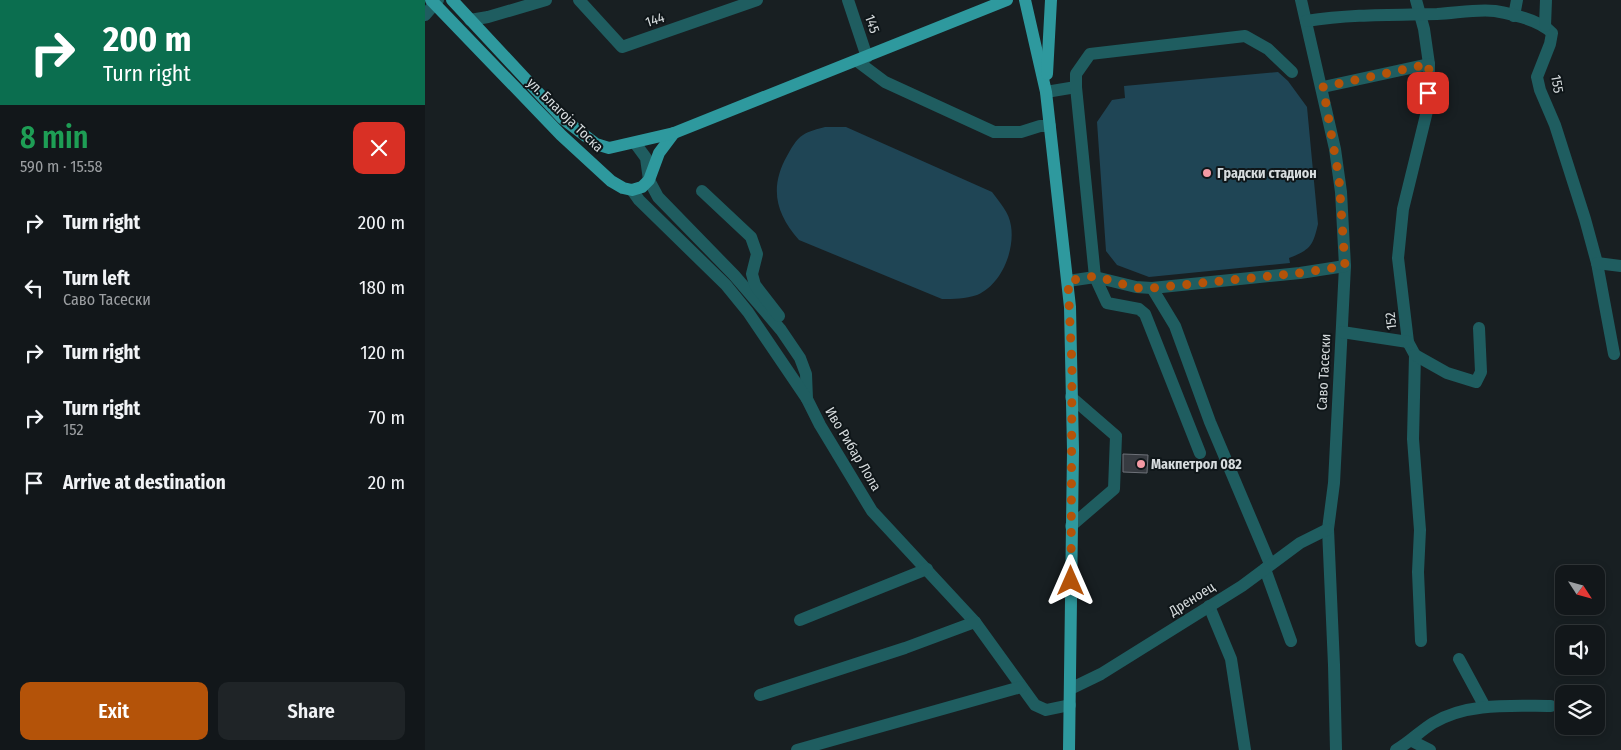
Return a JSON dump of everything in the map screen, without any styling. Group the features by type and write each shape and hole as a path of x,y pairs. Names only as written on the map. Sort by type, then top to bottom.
{"main road":[{"path":"452,0 562,118 596,144 609,148 674,133 862,59 989,4 1007,0"},
{"path":"1025,0 1046,92 1068,281 1072,366 1069,750"},
{"path":"1046,92 1051,0"},
{"name":"ул. Благоја Тоска","path":"434,1 561,135 617,184 632,190"},
{"path":"632,190 642,188 649,180 659,153 674,133"},
{"path":"602,171 609,148"}],"street":[{"name":"144","path":"579,0 622,47 757,0"},
{"name":"145","path":"848,0 862,59"},
{"name":"Саво Тасески","path":"1301,0 1323,87 1340,184 1345,266 1334,483 1328,529 1336,750"},
{"name":"152","path":"1416,0 1424,29 1429,64 1428,107 1403,209 1398,258 1408,342 1415,355 1413,438 1420,530 1418,572 1421,641"},
{"path":"1514,16 1517,0"},
{"path":"1307,21 1347,14 1419,14 1476,5 1545,26 1546,0"},
{"path":"425,15 434,1"},
{"path":"470,20 488,17 539,1"},
{"name":"155","path":"1545,26 1552,33 1551,44 1537,77 1557,134 1597,263 1614,354"},
{"path":"1200,453 1145,314 1139,309 1107,303 1095,276 1075,87 1076,74 1090,54 1245,36 1268,49 1292,72"},
{"path":"862,59 885,82 994,132 1021,132 1039,126 1050,126"},
{"path":"1323,87 1429,64"},
{"path":"1046,92 1075,87"},
{"name":"Иво Рибар Лола","path":"635,143 646,158 649,180 658,197 734,275 781,330 800,358 806,374 807,399 828,440 872,511 975,622 1035,705 1046,710 1070,705"},
{"path":"632,190 639,200 726,285 748,312 807,399"},
{"path":"702,191 751,237 757,254 752,274 755,285 782,320 781,330"},
{"path":"1597,263 1621,266"},
{"path":"1068,281 1095,276 1136,288 1152,288 1300,273 1345,266"},
{"path":"1152,288 1175,326 1210,422 1268,567 1291,641"},
{"path":"1415,355 1447,373 1475,382 1481,372 1479,328"},
{"path":"1341,332 1408,342"},
{"path":"1071,397 1116,436 1114,489 1071,526"},
{"name":"Дреноец","path":"1070,689 1101,674 1209,606 1268,567 1300,543 1328,529"},
{"path":"800,620 927,569"},
{"path":"1209,606 1231,659 1245,750"},
{"path":"760,695 905,648 975,622"},
{"path":"1459,659 1485,707"},
{"path":"797,750 1021,687"},
{"path":"1396,750 1412,741 1433,723 1454,714 1485,707 1551,706"},
{"path":"1412,741 1430,750"}],"shaded area":[{"name":"Градски стадион","path":"1278,72 1288,81 1307,107 1318,224 1312,242 1306,250 1289,258 1290,263 1149,277 1117,265 1106,251 1097,122 1112,100 1125,98 1124,86"},
{"path":"825,127 846,127 992,192 1008,216 1012,236 1005,266 993,284 977,295 964,298 942,299 799,240 780,210 777,190 778,179 787,156 798,139 808,132"}],"building":[{"path":"1123,454 1148,455 1147,473 1123,472"}],"place":[{"name":"Градски стадион","path":"1207,173"},
{"name":"Макпетрол 082","path":"1141,464"}],"route":[{"path":"1071,581 1073,450 1068,281 1095,276 1136,288 1152,288 1165,285 1300,273 1345,266 1341,192 1323,87 1429,64 1428,93"}]}
